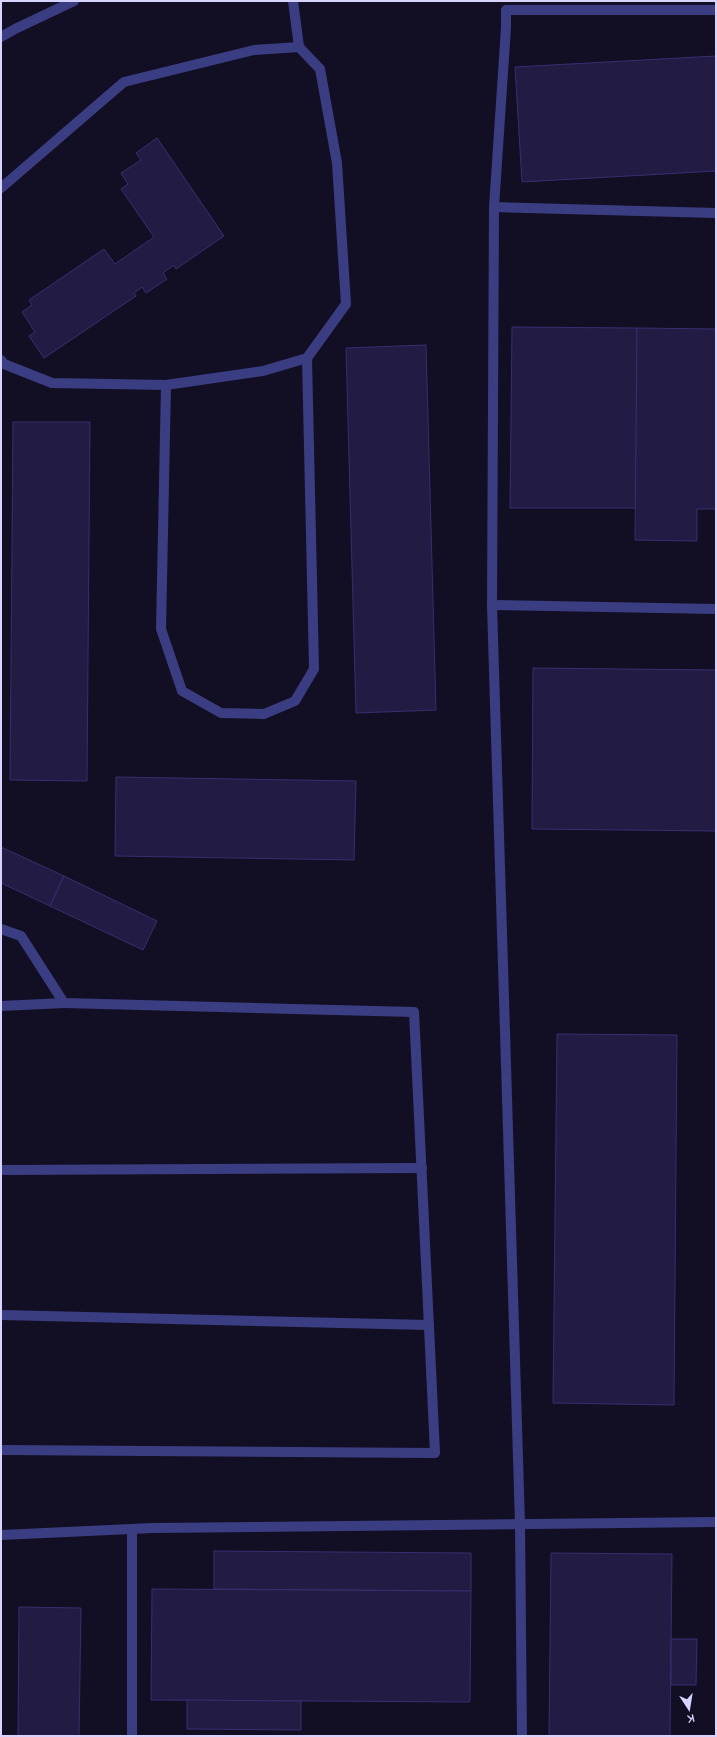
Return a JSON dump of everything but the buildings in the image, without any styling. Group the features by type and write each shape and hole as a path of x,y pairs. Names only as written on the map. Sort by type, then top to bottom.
{"street":[{"path":"1,37 15,28 74,1"},
{"path":"1,360 4,364 52,383 166,385 262,372 306,358 346,304 337,164 320,69 298,47 293,1"},
{"path":"522,1736 520,1524 492,605 494,207 506,10 716,10"},
{"path":"1,188 124,82 254,50 298,47"},
{"path":"494,207 716,213"},
{"path":"166,385 161,629 182,691 221,714 264,714 295,701 314,669 306,358"},
{"path":"492,605 716,609"},
{"path":"1,929 21,936 64,1003"},
{"path":"1,1006 64,1003 414,1012 436,1453 1,1450"},
{"path":"1,1170 422,1168"},
{"path":"1,1315 429,1325"},
{"path":"1,1535 132,1529 716,1522"},
{"path":"132,1529 132,1736"}]}
